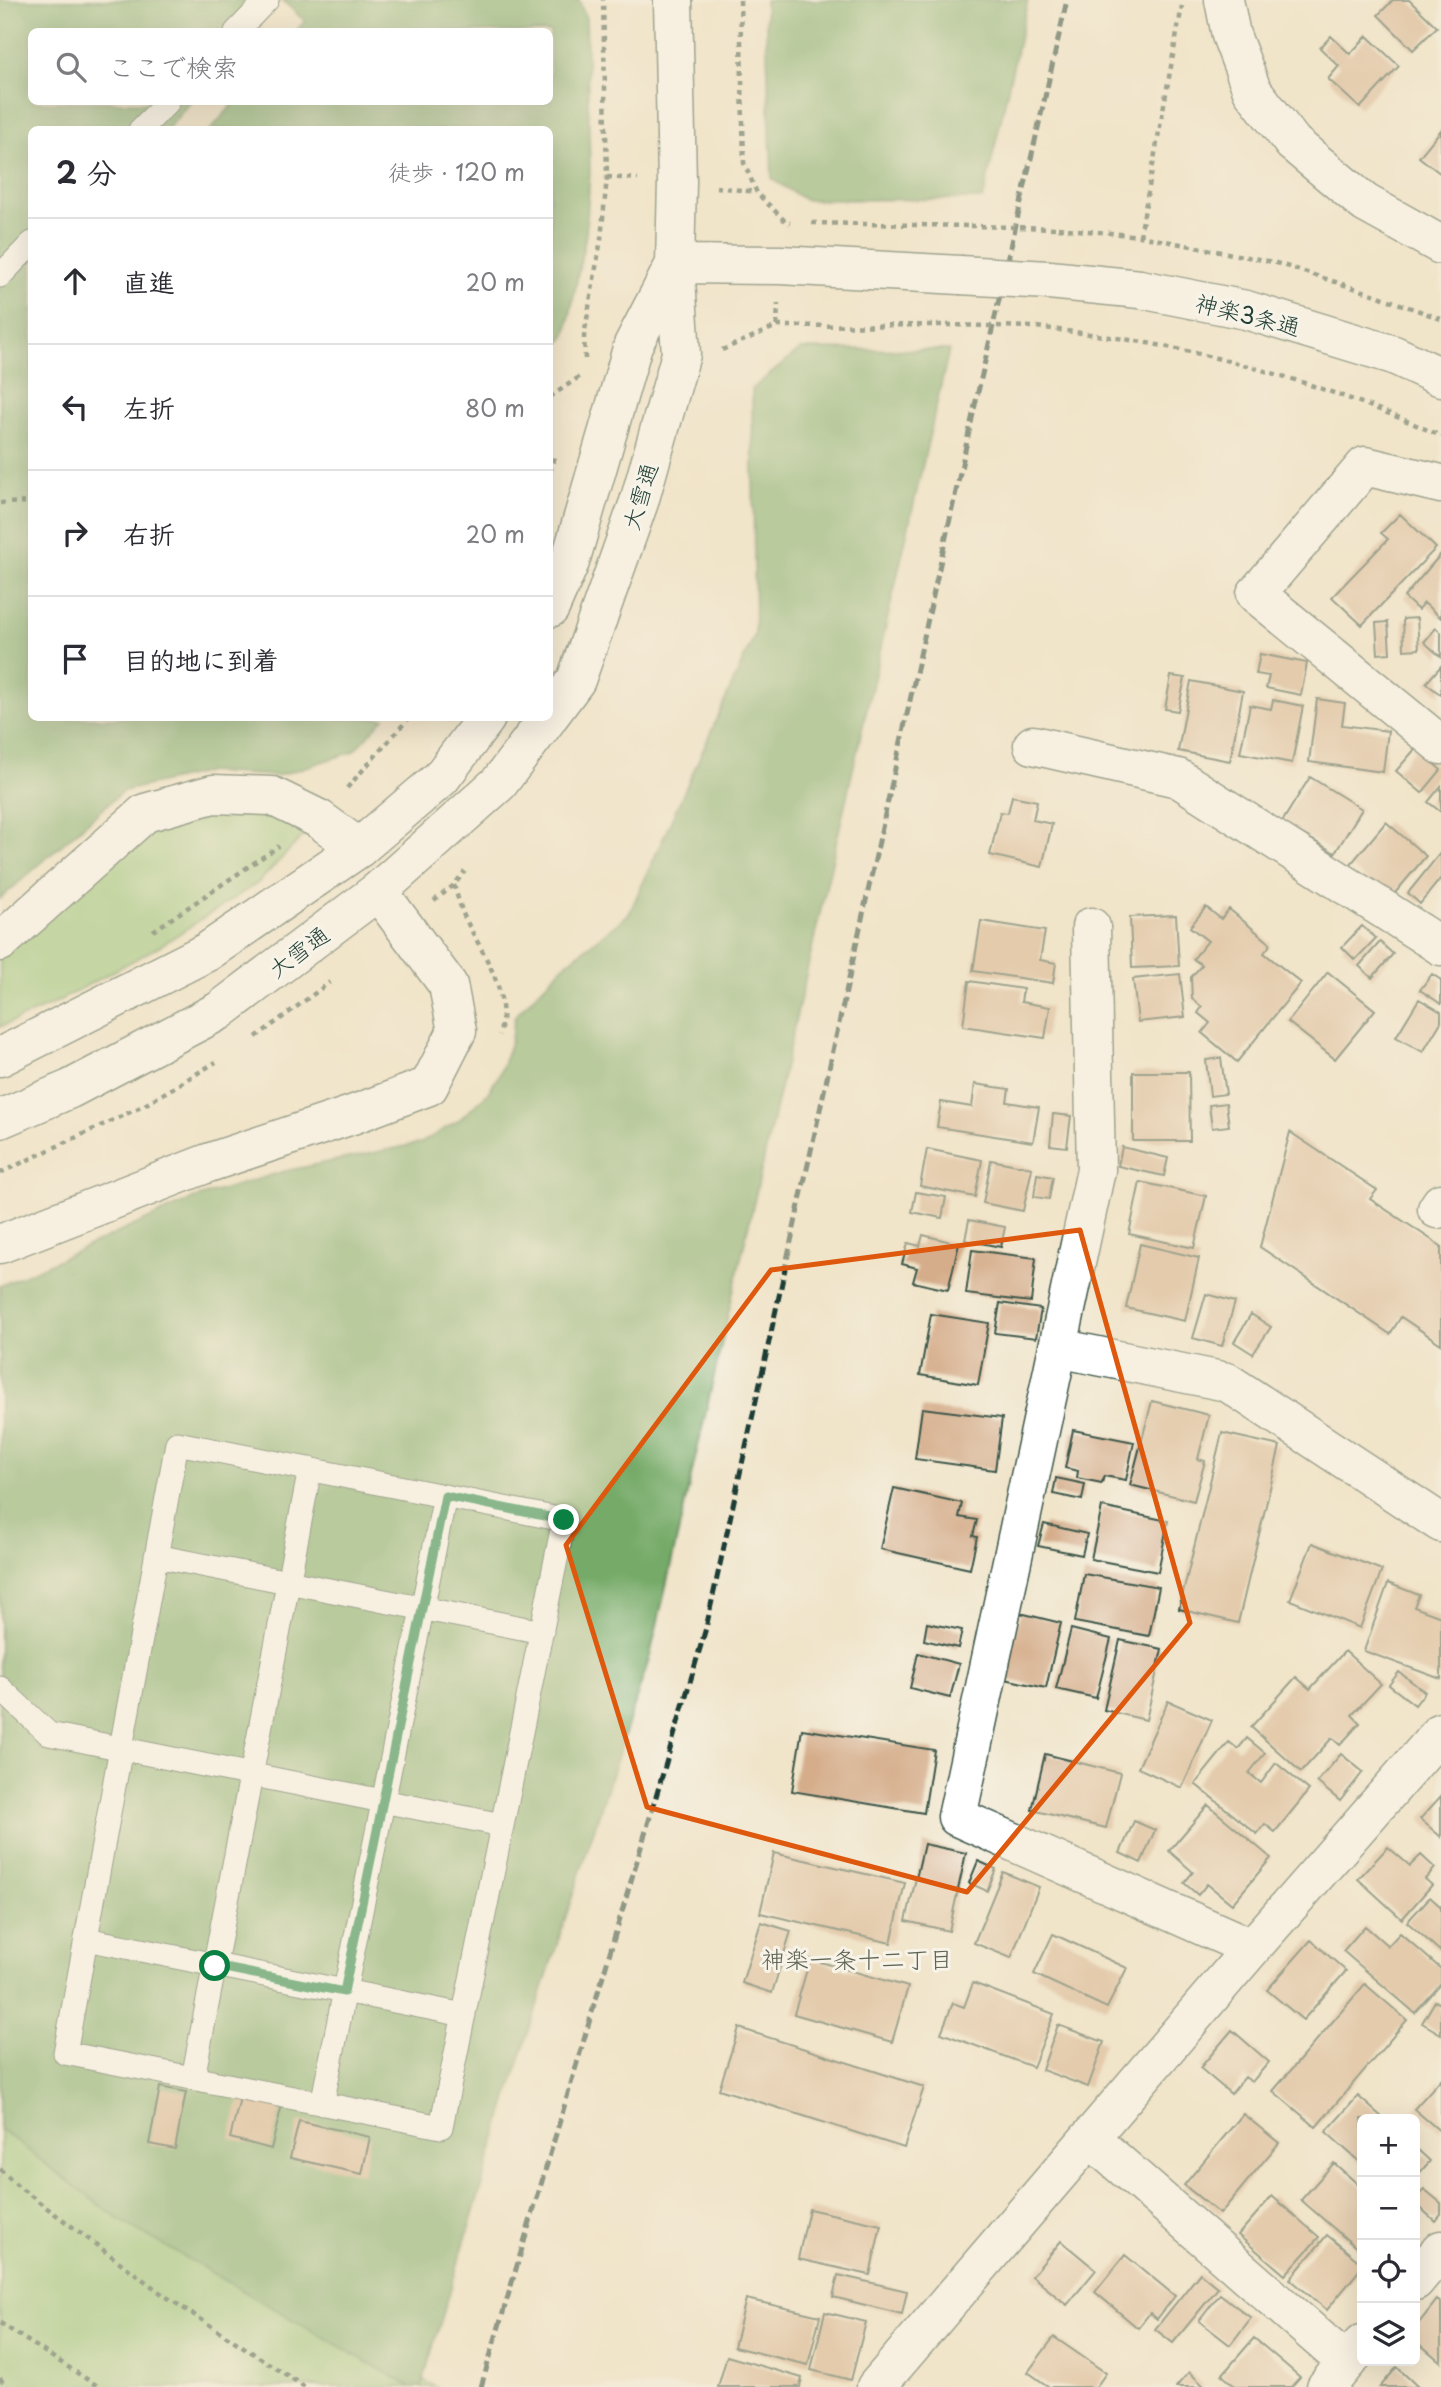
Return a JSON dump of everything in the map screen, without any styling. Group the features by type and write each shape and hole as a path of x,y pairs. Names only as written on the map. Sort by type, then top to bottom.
{"street":[{"name":"大雪通","path":"553,711 576,680 639,502 681,354 675,264 677,182 673,0"},
{"path":"1224,0 1231,35 1252,90 1293,143 1365,203 1441,245"},
{"name":"大雪通","path":"553,601 570,562 633,345 675,264"},
{"name":"神楽3条通","path":"675,264 780,265 1049,280 1140,289 1246,310 1394,355 1441,377"},
{"path":"1441,484 1365,466 1256,594 1441,745"},
{"path":"0,1057 207,952 359,848 441,779 484,721"},
{"name":"大雪通","path":"0,1119 71,1089 219,1011 379,891 499,783 545,721"},
{"path":"1033,745 1178,778 1441,946"},
{"path":"0,942 145,813 213,794 272,796 319,819 359,848"},
{"path":"0,1244 208,1163 429,1086 457,1031 448,985 379,891"},
{"path":"1091,927 1096,1170 957,1817 1252,1948"},
{"path":"1058,1349 1227,1382 1441,1523"},
{"path":"876,2387 1441,1732"},
{"path":"1090,2138 1345,2364"},
{"path":"1420,2275 1441,2250"}],"lane":[{"path":"240,28 267,0"},
{"path":"144,126 165,105"},
{"path":"0,276 28,247"},
{"path":"177,1443 445,1496 564,1520 441,2127 65,2053 177,1443"},
{"path":"193,2078 310,1469"},
{"path":"322,2104 445,1496"},
{"path":"156,1556 542,1632"},
{"path":"0,1688 49,1734 502,1825"},
{"path":"86,1939 464,2015"}],"path":[{"path":"585,360 584,336 601,239 607,177 603,0"},
{"path":"740,0 744,163 757,192 786,222 1058,228 1140,236 1273,262 1377,295 1441,319"},
{"path":"1140,236 1183,0"},
{"path":"716,352 777,326 1037,327 1143,342 1254,368 1389,413 1441,436"},
{"path":"553,395 586,372 581,384"},
{"path":"553,463 559,446"},
{"path":"0,503 28,502"},
{"path":"149,933 319,819 406,721"},
{"path":"0,2169 15,2184 165,2296 305,2387"},
{"path":"0,2323 99,2387"},
{"path":"0,2378 6,2387"}],"highlighted area":[{"path":"1080,1230 1190,1623 967,1892 647,1807 566,1545 771,1270"}],"green space":[{"path":"0,0 280,0 256,28 28,28 28,105 188,105 170,126 28,126 28,721 381,721 353,752 277,776 208,772 123,791 0,899"},
{"path":"282,0 579,0 586,19 590,172 586,234 566,335 553,352 553,126 214,126 232,105 553,105 553,28 299,28 305,21"},
{"path":"765,0 1028,0 983,199 805,200 772,179"},
{"path":"801,349 949,350 650,1656 518,2065 421,2387 411,2387 118,2219 0,2129 0,1286 195,1198 285,1171 421,1143 459,1120 487,1094 499,1075 510,1045 515,1016 563,966 629,914 755,634 752,389"},
{"path":"213,794 319,819 259,882 160,946 51,1005 0,1027 0,942 145,813"},
{"path":"0,2118 116,2207 436,2387 0,2387"}],"building":[{"path":"1393,0 1409,0 1437,27 1413,50 1378,15"},
{"path":"1331,36 1350,54 1367,36 1399,66 1360,108 1328,79 1339,66 1320,48"},
{"path":"1441,130 1441,174 1419,157"},
{"path":"1400,514 1436,548 1362,625 1332,597 1388,539 1381,533"},
{"path":"1441,554 1441,618 1424,603 1418,610 1404,597"},
{"path":"1417,618 1419,649 1404,650 1403,619"},
{"path":"1388,622 1390,653 1378,654 1376,623"},
{"path":"1436,628 1441,633 1441,657 1424,642"},
{"path":"1260,654 1307,663 1301,695 1266,688 1269,676 1256,674"},
{"path":"1441,666 1441,695 1426,683"},
{"path":"1171,676 1185,678 1178,711 1165,709"},
{"path":"1191,681 1243,691 1230,761 1178,751"},
{"path":"1317,699 1345,703 1342,725 1388,731 1383,772 1309,762"},
{"path":"1273,700 1303,706 1292,763 1240,753 1250,705 1271,709"},
{"path":"1416,748 1441,770 1422,793 1396,771"},
{"path":"1310,777 1362,809 1335,853 1282,822"},
{"path":"1441,786 1441,812 1428,802"},
{"path":"1012,796 1037,801 1033,820 1052,824 1042,867 990,855 1000,812 1008,813"},
{"path":"1386,822 1426,856 1390,899 1349,866"},
{"path":"1441,852 1441,878 1420,904 1408,893"},
{"path":"1206,907 1221,919 1229,909 1271,944 1264,953 1301,983 1237,1062 1202,1033 1210,1023 1198,1013 1202,1007 1192,999 1191,977 1202,965 1193,959 1208,941 1190,927"},
{"path":"1176,915 1179,966 1132,968 1130,917"},
{"path":"981,921 1045,931 1040,960 1056,963 1053,983 973,971"},
{"path":"1362,926 1376,938 1355,960 1342,947"},
{"path":"1380,942 1393,954 1372,978 1359,966"},
{"path":"1328,972 1375,1010 1335,1059 1288,1022"},
{"path":"1180,974 1185,1017 1138,1022 1133,979"},
{"path":"1432,974 1441,980 1441,1004 1420,990"},
{"path":"969,981 1023,989 1021,1002 1050,1007 1045,1038 963,1026"},
{"path":"1419,999 1441,1012 1441,1022 1423,1052 1396,1037"},
{"path":"1221,1058 1226,1094 1210,1096 1206,1060"},
{"path":"1133,1072 1189,1072 1190,1141 1133,1141"},
{"path":"975,1084 1009,1089 1007,1102 1039,1107 1033,1142 937,1127 941,1102 972,1107"},
{"path":"1226,1103 1229,1126 1212,1128 1209,1105"},
{"path":"1053,1114 1071,1116 1067,1147 1050,1145"},
{"path":"1290,1132 1377,1190 1370,1199 1441,1246 1441,1344 1401,1317 1390,1334 1260,1247"},
{"path":"1122,1147 1168,1158 1164,1176 1118,1166"},
{"path":"927,1149 982,1160 975,1197 920,1186"},
{"path":"991,1160 1032,1168 1023,1211 983,1203"},
{"path":"1037,1174 1053,1177 1049,1199 1034,1197"},
{"path":"1140,1182 1206,1196 1194,1248 1129,1234"},
{"path":"916,1192 946,1197 942,1218 912,1212"},
{"path":"969,1220 1005,1227 1001,1247 965,1240"},
{"path":"923,1235 959,1244 948,1290 913,1282 917,1268 902,1264 908,1243 920,1246"},
{"path":"1140,1244 1199,1258 1185,1321 1126,1308"},
{"path":"972,1250 1036,1258 1031,1302 966,1294"},
{"path":"1206,1294 1235,1302 1222,1346 1193,1338"},
{"path":"1000,1303 1041,1309 1036,1338 995,1333"},
{"path":"931,1314 989,1323 978,1385 920,1375"},
{"path":"1251,1314 1271,1327 1253,1354 1234,1342"},
{"path":"1152,1401 1209,1415 1198,1459 1205,1461 1194,1501 1130,1485"},
{"path":"922,1408 1002,1418 995,1470 915,1459"},
{"path":"1073,1430 1134,1442 1126,1480 1104,1476 1102,1483 1077,1478 1078,1471 1065,1468"},
{"path":"1222,1433 1280,1446 1238,1623 1179,1609"},
{"path":"1056,1478 1085,1484 1082,1500 1053,1494"},
{"path":"894,1488 962,1503 959,1517 977,1520 973,1536 977,1537 970,1569 880,1549"},
{"path":"1102,1507 1168,1521 1158,1572 1091,1559"},
{"path":"1044,1524 1087,1534 1082,1555 1038,1546"},
{"path":"1312,1543 1382,1570 1360,1628 1290,1600"},
{"path":"1084,1574 1159,1587 1149,1636 1075,1622"},
{"path":"1388,1583 1419,1595 1414,1607 1441,1617 1441,1679 1364,1651"},
{"path":"1020,1613 1061,1623 1046,1688 1005,1679"},
{"path":"927,1623 962,1630 958,1648 924,1640"},
{"path":"1071,1629 1111,1639 1096,1698 1056,1689"},
{"path":"1120,1640 1162,1649 1146,1720 1104,1710"},
{"path":"1345,1651 1381,1684 1352,1715 1360,1723 1340,1745 1332,1738 1301,1772 1251,1727 1296,1677 1310,1689"},
{"path":"918,1653 959,1664 950,1698 910,1688"},
{"path":"1399,1672 1425,1692 1415,1705 1389,1685"},
{"path":"1168,1701 1212,1720 1182,1788 1138,1768"},
{"path":"802,1729 934,1750 924,1813 792,1791"},
{"path":"1247,1738 1265,1753 1249,1773 1261,1783 1276,1763 1309,1790 1275,1832 1265,1824 1257,1834 1195,1784 1229,1742 1238,1749"},
{"path":"1045,1754 1120,1773 1106,1828 1032,1810"},
{"path":"1341,1754 1363,1772 1340,1801 1317,1782"},
{"path":"1441,1796 1441,1837 1420,1819"},
{"path":"1208,1805 1271,1858 1232,1904 1207,1884 1198,1895 1184,1883 1193,1872 1169,1851"},
{"path":"1134,1821 1155,1830 1141,1863 1120,1853"},
{"path":"924,1844 966,1853 949,1931 906,1921"},
{"path":"1388,1847 1410,1866 1421,1855 1435,1868 1425,1879 1432,1885 1402,1919 1358,1879"},
{"path":"774,1853 905,1883 891,1943 760,1913"},
{"path":"978,1861 996,1869 987,1891 969,1883"},
{"path":"1003,1872 1039,1887 1011,1958 974,1943"},
{"path":"1430,1897 1441,1907 1441,1952 1407,1922"},
{"path":"761,1922 791,1931 772,1993 742,1983"},
{"path":"1365,1926 1388,1946 1400,1933 1441,1969 1441,1984 1415,2013 1343,1951"},
{"path":"1053,1934 1127,1968 1107,2008 1034,1974"},
{"path":"1311,1940 1346,1971 1303,2020 1267,1990"},
{"path":"810,1959 908,1987 892,2042 794,2014"},
{"path":"973,1983 1054,2014 1033,2067 941,2033 953,2003 964,2007"},
{"path":"1365,1984 1407,2020 1316,2127 1273,2091"},
{"path":"1435,2001 1441,2004 1441,2034 1422,2023"},
{"path":"1058,2025 1104,2042 1088,2087 1042,2070"},
{"path":"739,2028 924,2087 904,2148 719,2089"},
{"path":"1232,2030 1269,2062 1252,2082 1245,2077 1231,2094 1200,2068"},
{"path":"1441,2079 1441,2132 1414,2109"},
{"path":"160,2087 186,2092 175,2149 149,2144"},
{"path":"241,2094 282,2105 271,2149 230,2138"},
{"path":"1358,2096 1378,2114 1357,2114 1357,2160 1326,2132"},
{"path":"1243,2114 1279,2143 1220,2214 1184,2185"},
{"path":"299,2121 370,2137 362,2174 290,2158"},
{"path":"1420,2152 1430,2161 1420,2172"},
{"path":"1334,2163 1357,2184 1357,2248 1301,2200"},
{"path":"1424,2189 1441,2203 1441,2214 1435,2221 1420,2208 1420,2194"},
{"path":"1272,2196 1319,2237 1285,2275 1238,2235"},
{"path":"809,2209 881,2225 870,2275 798,2259"},
{"path":"1327,2235 1357,2260 1357,2273 1327,2310 1290,2279"},
{"path":"1061,2241 1096,2270 1067,2305 1032,2276"},
{"path":"1125,2255 1175,2296 1157,2319 1150,2313 1138,2328 1095,2292"},
{"path":"1200,2273 1218,2288 1173,2343 1155,2329"},
{"path":"838,2275 907,2291 902,2314 833,2297"},
{"path":"1220,2294 1251,2318 1230,2345 1199,2321"},
{"path":"746,2299 820,2316 808,2365 734,2347"},
{"path":"1437,2300 1441,2303 1441,2362 1420,2344 1420,2322"},
{"path":"825,2312 866,2322 851,2380 811,2370"},
{"path":"1054,2337 1106,2373 1096,2387 1049,2387 1028,2372"},
{"path":"1254,2338 1300,2377 1291,2387 1236,2387 1222,2375"},
{"path":"727,2356 802,2378 800,2387 718,2387"},
{"path":"1397,2367 1418,2387 1380,2387"},
{"path":"1189,2372 1205,2387 1176,2387"}],"railway":[{"path":"481,2387 706,1628 973,414 1067,0"}],"district":[{"name":"神楽一条十二丁目","path":"857,1958"}],"route":[{"path":"215,1966 344,1992 445,1496 564,1520"}]}
